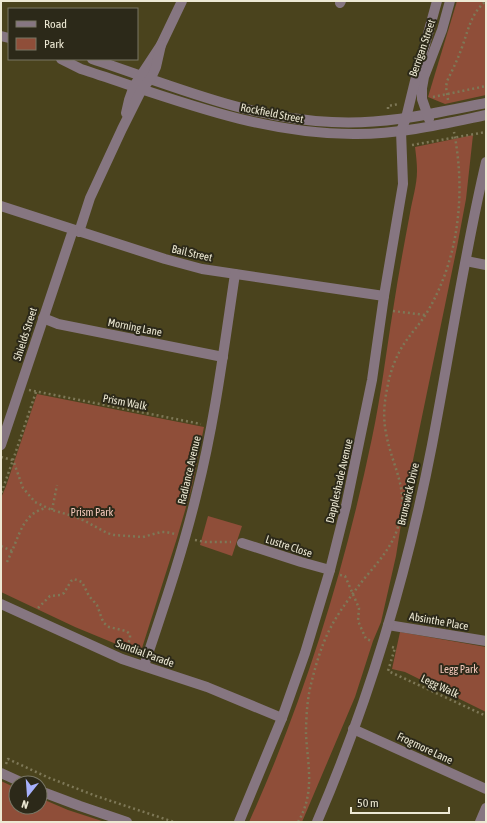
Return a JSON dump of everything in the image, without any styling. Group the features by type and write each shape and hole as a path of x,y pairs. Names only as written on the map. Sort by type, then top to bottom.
{"street":[{"path":"138,88 147,77 182,1"},
{"path":"437,1 450,2"},
{"name":"Berrigan Street","path":"401,131 406,118 437,1"},
{"name":"Berrigan Street","path":"430,126 428,114 422,99 422,88 424,77 442,30 450,2"},
{"name":"Rockfield Street","path":"63,60 81,69 217,114 283,129 312,133 358,134 401,131 486,115"},
{"name":"Rockfield Street","path":"95,60 235,107 288,118 333,122 389,121 486,103"},
{"name":"Shields Street","path":"1,445 43,318 76,231 122,129 129,100 138,88"},
{"name":"Dappleshade Avenue","path":"239,822 282,718 305,653 330,570 346,506 362,435 372,380 384,296 403,184 401,131"},
{"name":"Brunswick Drive","path":"317,822 353,729 383,644 407,554 432,446 476,206 486,162"},
{"name":"Bail Street","path":"1,206 165,259 202,269 384,296"},
{"path":"466,261 486,265"},
{"name":"Radiance Avenue","path":"144,666 185,537 197,493 223,357 235,274"},
{"name":"Morning Lane","path":"43,318 58,324 223,357"},
{"name":"Lustre Close","path":"242,543 330,570"},
{"name":"Sundial Parade","path":"1,604 122,658 207,687 282,718"},
{"name":"Absinthe Place","path":"388,625 486,641"},
{"name":"Frogmore Lane","path":"353,729 486,789"},
{"path":"48,794 127,822"},
{"path":"480,822 486,808"}],"path":[{"path":"451,110 446,94 448,81 460,53 471,18 478,8 486,1"},
{"path":"298,822 306,804 310,784 306,721 310,687 326,636 332,624 353,594 391,544 401,516 403,500 402,488 386,433 384,406 392,367 400,351 425,315 441,283 448,263 458,220 460,180 456,138 452,122"},
{"path":"402,147 486,132"},
{"path":"393,311 425,315"},
{"name":"Prism Walk","path":"13,460 36,392 211,426"},
{"path":"1,457 13,460"},
{"path":"1,494 13,460"},
{"path":"13,460 23,488 35,502 46,508 85,520 107,533 114,535 143,537 166,532 205,542 242,543"},
{"path":"52,510 57,485"},
{"path":"7,562 28,518 36,511 46,508"},
{"path":"1,546 12,552"},
{"path":"330,570 345,576 359,608 358,621 366,639 383,644"},
{"path":"29,617 50,596 61,595 64,593 71,581 74,579 78,580 82,582 89,596 97,605 104,623 109,627 126,631 130,634 130,639 122,658"},
{"name":"Legg Walk","path":"388,671 486,716"},
{"path":"1,773 8,759 47,777 174,822"}],"green space":[{"path":"457,1 486,1 486,95 445,104 428,97"},
{"path":"473,135 466,199 457,247 405,499 396,556 381,622 373,641 355,697 302,822 249,822 288,729 305,682 336,585 349,536 378,406 397,285 416,182 417,168 415,147"},
{"name":"Prism Park","path":"37,394 204,427 191,490 142,648 125,644 121,646 75,627 1,592 1,498"},
{"path":"208,516 242,526 232,556 200,545"},
{"name":"Legg Park","path":"400,632 486,647 486,712 405,672 392,669"},
{"path":"1,781 8,784 8,815 48,815 48,801 68,810 105,822 1,822"}]}
